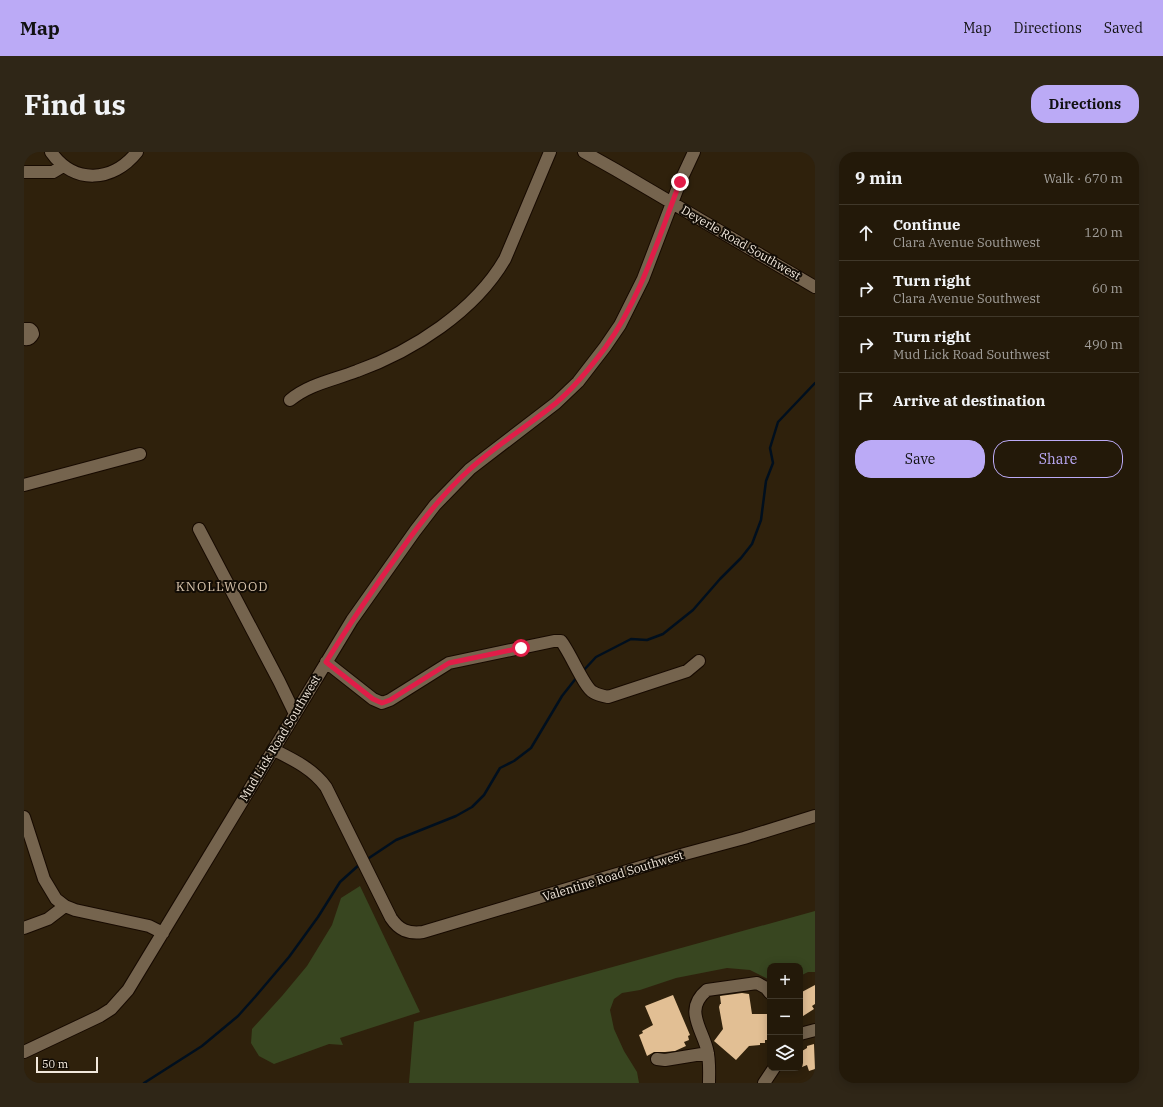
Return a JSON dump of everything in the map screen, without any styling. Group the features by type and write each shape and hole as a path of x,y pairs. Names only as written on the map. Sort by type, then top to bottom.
{"street":[{"path":"52,152 63,166 74,171 98,176 123,167 137,152"},
{"path":"290,400 306,389 390,358 410,348 477,296 497,273 506,259 550,152"},
{"name":"Deyerle Road Southwest","path":"584,152 815,287"},
{"name":"Mud Lick Road Southwest","path":"24,1052 85,1024 111,1009 128,990 326,662 371,592 435,505 470,469 561,398 578,382 620,325 643,279 680,182 694,152"},
{"path":"24,172 52,172 63,166"},
{"path":"24,329 30,329 33,334 28,339 24,339"},
{"path":"24,485 140,454"},
{"path":"199,529 296,714"},
{"path":"326,662 373,699 382,703 390,700 449,663 554,641 561,641 567,648 592,692 608,697 687,671 699,661"},
{"name":"Valentine Road Southwest","path":"274,750 307,768 320,779 326,787 395,925 401,929 411,932 423,932 815,816"},
{"path":"24,817 44,879 56,899 65,906 75,910 149,926 163,933"},
{"path":"24,928 48,919 65,906"},
{"path":"709,1083 708,1053 694,1011 702,994 707,990 757,983 767,989"},
{"path":"803,1033 815,1030"},
{"path":"657,1059 665,1060 708,1053"},
{"path":"764,1083 772,1071"}],"green space":[{"path":"360,886 420,1012 340,1038 343,1045 329,1044 274,1064 259,1056 251,1043 252,1029 307,966 332,925 341,898"},
{"path":"815,911 815,972 808,972 803,974 803,963 767,963 767,978 750,970 727,968 676,978 640,990 622,993 614,999 610,1010 614,1029 624,1051 637,1072 639,1083 409,1083 414,1022"}],"building":[{"path":"815,985 815,1004 812,1006 814,1009 803,1016 803,999 803,991"},
{"path":"742,993 749,994 752,1014 767,1014 767,1040 765,1040 765,1043 749,1046 736,1060 714,1041 723,1029 719,1007 721,1004 720,996"},
{"path":"673,995 690,1035 688,1036 689,1040 684,1042 686,1046 675,1051 654,1052 647,1056 639,1035 643,1033 642,1031 653,1025 645,1006"},
{"path":"814,1044 815,1069 809,1071 807,1065 803,1067 803,1050 807,1048 807,1046"}],"waterway":[{"path":"583,671 596,657 631,639 647,640 663,634 693,610 741,558 752,544 761,520 766,481 773,463 770,448 778,422 815,383"},
{"path":"366,860 396,840 456,816 472,807 484,795 500,768 514,761 531,748 562,696 577,677"},
{"path":"144,1083 202,1046 238,1016 289,957 318,917 340,882 360,864"}],"district":[{"name":"KNOLLWOOD","path":"222,586"}],"route":[{"path":"521,648 449,663 390,700 382,703 373,699 326,662 371,592 415,531 448,490 470,469 556,403 587,372 620,325 633,302 680,182"}]}
